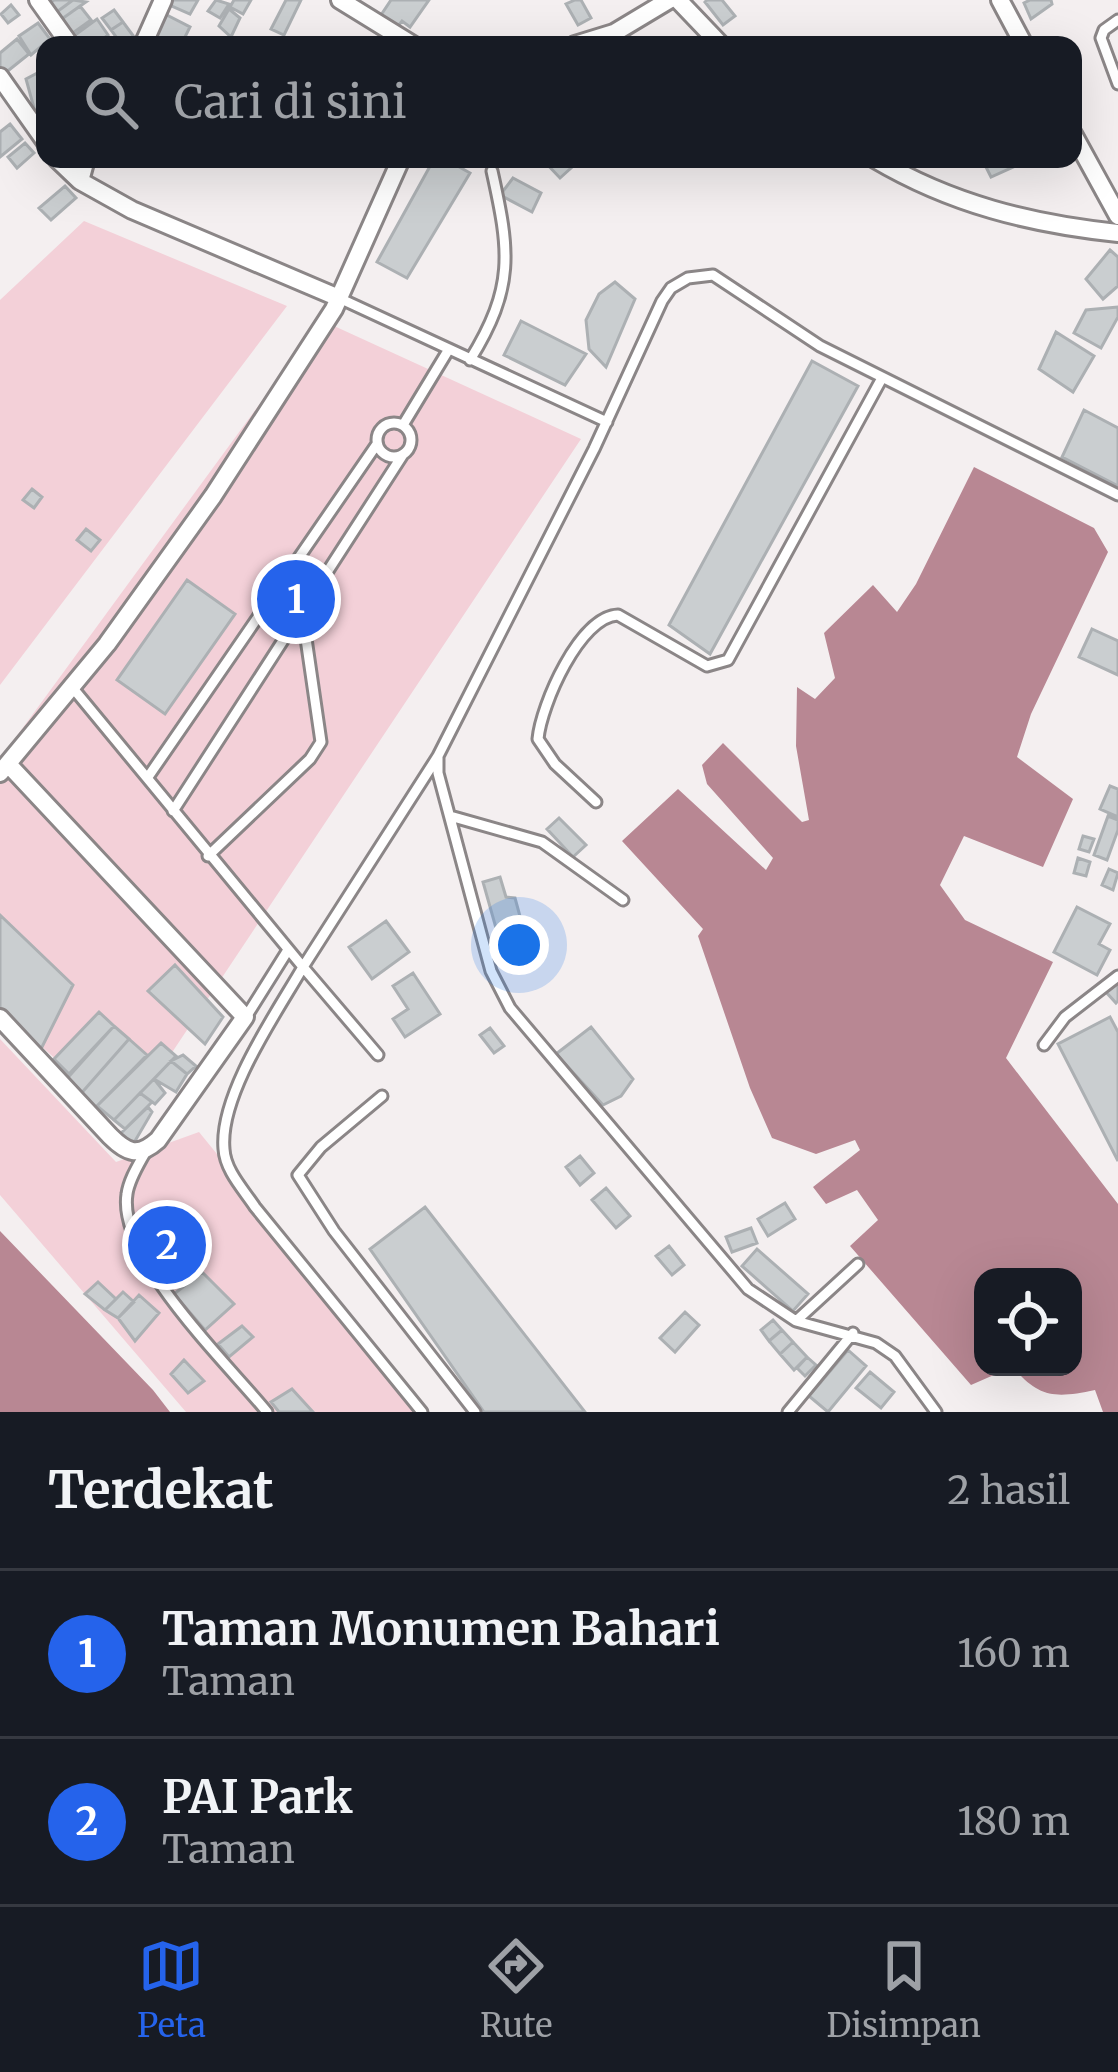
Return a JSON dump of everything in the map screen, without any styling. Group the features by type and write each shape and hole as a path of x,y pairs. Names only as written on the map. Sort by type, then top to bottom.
{"street":[{"path":"38,0 64,36"},
{"path":"340,0 398,36"},
{"path":"604,36 674,0 712,36"},
{"path":"1000,0 1019,36"},
{"path":"146,36 155,4"},
{"path":"0,77 36,128"},
{"path":"1082,150 1118,216"},
{"path":"66,168 100,195 339,298"},
{"path":"80,181 84,168"},
{"path":"0,1018 124,1150 146,1151 245,1017 4,769 156,579 213,496 339,298 397,168"},
{"path":"893,168 1015,218 1118,232"}],"lane":[{"path":"1118,20 1101,38 1118,84"},
{"path":"470,360 496,315 507,273 492,171"},
{"path":"422,1412 254,1207 230,1170 224,1128 261,1042 303,967 438,756 671,288 688,278 713,275 820,346 1118,496"},
{"path":"339,298 607,422"},
{"path":"404,425 448,349"},
{"path":"596,802 555,764 538,739 556,679 574,652 596,622 618,615 707,666 728,660 882,378"},
{"path":"148,777 377,444 381,428 404,425"},
{"path":"173,811 411,440 404,425"},
{"path":"377,444 387,455 401,456"},
{"path":"289,569 318,589"},
{"path":"208,856 310,759 320,742 302,611"},
{"path":"72,687 378,1055"},
{"path":"438,756 438,773 491,971 510,1008 760,1298 796,1321 853,1333 896,1356 936,1412"},
{"path":"450,816 542,842 623,900"},
{"path":"245,1017 288,950"},
{"path":"1044,1045 1065,1017 1118,976"},
{"path":"382,1096 300,1169 300,1182 475,1412"},
{"path":"146,1151 126,1195 141,1254 172,1300 267,1412"},
{"path":"796,1321 858,1264"},
{"path":"788,1412 853,1333"}],"shaded area":[{"path":"84,221 287,306 0,685 0,300"},
{"path":"321,320 581,439 125,1123 0,1008 0,759"},
{"path":"974,467 1094,528 1108,552 1031,714 1017,757 1073,799 1043,867 964,836 940,885 965,920 1053,962 1006,1058 1118,1204 1118,1412 1103,1412 1095,1390 1050,1393 1022,1376 1082,1376 1082,1268 974,1268 974,1376 992,1376 971,1385 850,1246 878,1220 857,1190 826,1204 813,1187 860,1150 855,1140 816,1154 772,1138 698,936 703,929 622,841 678,789 766,870 773,858 707,784 702,765 723,743 802,822 809,820 796,746 797,687 815,699 835,678 824,633 873,585 897,612 916,584"},
{"path":"0,1039 116,1162 199,1132 428,1412 186,1412 0,1195"},
{"path":"0,1231 153,1390 170,1412 0,1412"}],"building":[{"path":"73,0 54,14 47,5"},
{"path":"73,0 86,2 59,21 54,14"},
{"path":"198,0 190,14 165,3"},
{"path":"216,0 229,4 220,18 208,11"},
{"path":"234,0 251,0 243,14 230,7"},
{"path":"286,0 301,0 284,35 271,29"},
{"path":"391,0 429,0 410,27 402,21 398,26 381,15"},
{"path":"581,0 591,18 578,25 566,4"},
{"path":"707,0 722,0 735,16 723,25"},
{"path":"1051,0 1052,4 1031,19 1024,3"},
{"path":"11,5 19,15 8,23 1,14"},
{"path":"80,6 91,20 70,35 59,21"},
{"path":"229,9 240,18 231,36 219,26"},
{"path":"114,10 123,22 111,30 102,18"},
{"path":"161,12 190,27 186,36 149,36"},
{"path":"97,19 108,35 107,36 74,36"},
{"path":"123,22 133,36 115,36 111,30"},
{"path":"38,23 48,36 36,36 36,51 31,55 19,36"},
{"path":"17,39 29,54 4,74 0,53"},
{"path":"36,74 36,115 26,79"},
{"path":"10,124 22,139 0,157 0,132"},
{"path":"25,143 34,153 17,168 8,157"},
{"path":"429,168 461,168 470,173 407,278 377,262"},
{"path":"551,168 571,168 560,178"},
{"path":"986,168 1011,168 991,177"},
{"path":"513,178 541,193 532,212 500,195"},
{"path":"65,186 76,198 51,220 39,208"},
{"path":"1110,250 1118,257 1118,286 1103,299 1086,279"},
{"path":"615,282 635,299 606,367 589,349 586,320 599,294"},
{"path":"1118,307 1118,317 1101,348 1074,333 1086,310"},
{"path":"521,321 586,354 565,385 504,355"},
{"path":"1056,332 1094,356 1073,392 1039,369"},
{"path":"812,361 858,386 710,654 669,625"},
{"path":"1084,410 1118,428 1118,486 1062,457"},
{"path":"32,489 42,497 34,508 23,500"},
{"path":"86,529 100,540 91,551 77,540"},
{"path":"187,580 235,614 165,714 117,680"},
{"path":"1092,629 1118,641 1118,675 1079,657"},
{"path":"1110,786 1118,789 1118,817 1100,809"},
{"path":"1108,816 1118,820 1118,830 1107,860 1094,855"},
{"path":"559,818 586,845 573,857 547,829"},
{"path":"1083,836 1094,839 1089,852 1079,849"},
{"path":"1078,858 1090,862 1086,876 1074,873"},
{"path":"1109,869 1118,873 1113,890 1102,885"},
{"path":"500,877 506,897 515,898 530,953 505,960 483,882"},
{"path":"1077,907 1110,924 1099,944 1110,950 1097,975 1054,952"},
{"path":"0,915 73,985 41,1049 0,1008"},
{"path":"386,921 409,952 372,979 349,947"},
{"path":"175,965 223,1017 205,1044 148,991"},
{"path":"413,973 440,1014 405,1037 393,1019 408,1009 393,986"},
{"path":"1118,981 1118,1001 1116,1003 1106,992"},
{"path":"99,1012 114,1026 69,1074 54,1059"},
{"path":"1110,1017 1118,1032 1118,1161 1058,1044"},
{"path":"114,1026 129,1039 78,1097 63,1083"},
{"path":"591,1027 633,1079 621,1096 603,1105 556,1054"},
{"path":"490,1028 504,1046 494,1053 480,1035"},
{"path":"129,1039 147,1055 91,1112 78,1097"},
{"path":"161,1043 176,1056 114,1120 97,1106"},
{"path":"183,1055 196,1066 187,1074 171,1061"},
{"path":"171,1061 187,1074 176,1092 154,1079"},
{"path":"154,1079 165,1093 155,1104 140,1093"},
{"path":"140,1093 152,1102 125,1129 114,1120"},
{"path":"148,1107 152,1112 132,1146 118,1136"},
{"path":"580,1156 594,1173 580,1185 566,1167"},
{"path":"606,1188 630,1216 616,1228 592,1200"},
{"path":"785,1203 795,1219 768,1236 758,1219"},
{"path":"425,1207 585,1412 484,1412 370,1249"},
{"path":"751,1228 757,1243 732,1252 726,1237"},
{"path":"669,1246 684,1265 672,1275 656,1256"},
{"path":"757,1249 808,1294 793,1311 742,1266"},
{"path":"202,1272 234,1304 205,1330 174,1294"},
{"path":"98,1282 116,1299 105,1310 85,1294"},
{"path":"123,1292 134,1302 118,1318 105,1310"},
{"path":"139,1295 159,1313 135,1341 118,1318"},
{"path":"685,1312 699,1325 675,1352 660,1338"},
{"path":"773,1320 782,1330 769,1341 761,1330"},
{"path":"242,1326 253,1337 229,1357 218,1344"},
{"path":"782,1330 793,1342 780,1354 769,1341"},
{"path":"793,1342 807,1357 794,1370 780,1354"},
{"path":"848,1350 866,1366 828,1412 809,1396"},
{"path":"807,1357 816,1365 805,1376 797,1368"},
{"path":"184,1360 204,1381 188,1393 171,1374"},
{"path":"870,1372 894,1392 881,1408 856,1388"},
{"path":"292,1389 313,1412 279,1412 271,1402"}],"place":[{"name":"Taman Monumen Bahari","path":"296,599"},
{"name":"PAI Park","path":"167,1245"}]}
